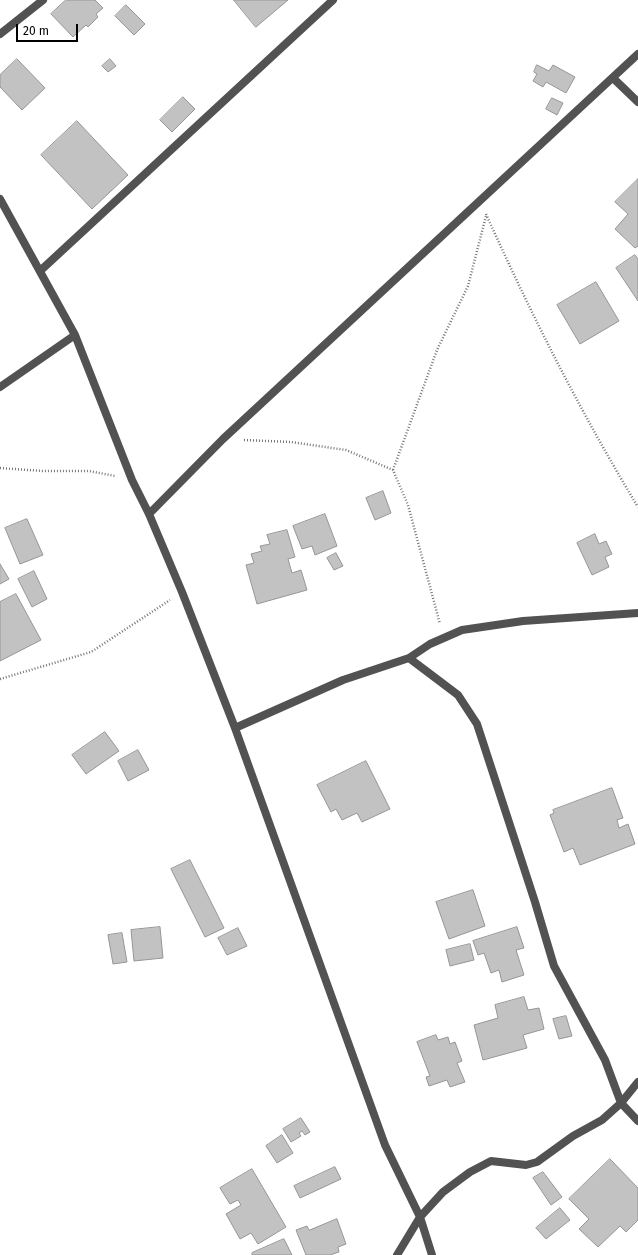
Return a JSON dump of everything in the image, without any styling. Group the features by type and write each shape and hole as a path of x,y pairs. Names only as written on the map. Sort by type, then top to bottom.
{"street":[{"path":"0,34 43,0"},
{"path":"40,271 333,0"},
{"path":"149,514 224,440 638,54"},
{"path":"612,78 638,102"},
{"path":"0,199 75,335 132,480 149,514 182,592 235,728 385,1145 420,1217 432,1255"},
{"path":"0,387 75,335"},
{"path":"235,728 343,680 409,658 430,644 462,630 523,621 638,613"},
{"path":"409,658 458,695 477,724 535,902 554,966 605,1060 621,1103 638,1121"},
{"path":"397,1255 420,1217 443,1192 470,1172 491,1161 526,1165 537,1162 573,1136 602,1120 621,1103 638,1082"}],"path":[{"path":"393,470 437,350 468,286 486,213 514,275 568,384 638,507"},
{"path":"224,440 290,442 346,450 393,470 408,504 444,638"},
{"path":"0,468 43,471 89,471 132,480"},
{"path":"0,680 91,652 182,592"}],"building":[{"path":"66,0 95,0 103,8 96,14 98,17 88,27 86,25 73,37 51,14"},
{"path":"234,0 288,0 256,27"},
{"path":"126,5 145,24 134,35 115,16"},
{"path":"17,59 45,88 22,110 0,87 0,75"},
{"path":"110,59 116,66 108,72 102,66"},
{"path":"537,65 549,71 553,65 575,77 566,93 546,82 543,87 533,81 537,74 534,72"},
{"path":"183,97 195,109 172,132 160,120"},
{"path":"552,98 563,103 557,115 546,109"},
{"path":"77,121 128,175 92,209 41,155"},
{"path":"638,179 638,246 635,248 615,229 628,214 615,202"},
{"path":"635,255 638,259 638,301 616,268"},
{"path":"596,282 619,321 580,344 557,305"},
{"path":"383,491 391,513 375,520 366,498"},
{"path":"325,514 337,546 315,555 312,546 302,549 293,526"},
{"path":"27,519 43,555 20,564 5,528"},
{"path":"287,530 295,557 288,559 292,573 301,570 307,590 257,604 246,565 254,563 251,554 262,551 260,546 270,544 267,535"},
{"path":"595,534 599,544 606,541 612,554 605,557 609,567 592,575 577,543"},
{"path":"336,553 343,566 334,570 327,558"},
{"path":"0,564 9,579 0,584"},
{"path":"34,571 47,599 32,607 18,579"},
{"path":"16,594 41,640 0,661 0,602"},
{"path":"105,732 119,751 86,774 72,755"},
{"path":"138,750 149,770 128,781 118,761"},
{"path":"366,761 390,809 362,822 357,813 342,820 336,809 331,812 317,785"},
{"path":"612,788 623,818 617,820 619,828 628,824 635,844 580,865 573,848 564,852 550,815 554,813 553,810"},
{"path":"190,860 224,928 205,937 171,869"},
{"path":"473,890 485,926 449,939 436,902"},
{"path":"160,927 163,958 134,961 131,930"},
{"path":"517,927 524,948 516,950 524,975 502,982 499,970 491,973 484,953 478,955 473,941"},
{"path":"238,928 247,946 227,955 218,938"},
{"path":"122,933 127,962 113,964 108,935"},
{"path":"470,944 474,960 450,966 446,950"},
{"path":"524,997 528,1010 539,1008 544,1029 523,1035 527,1048 483,1060 474,1025 498,1018 495,1005"},
{"path":"566,1016 572,1036 559,1039 553,1019"},
{"path":"436,1035 438,1040 448,1037 450,1044 455,1042 462,1061 457,1063 465,1082 450,1087 447,1080 429,1086 426,1077 430,1076 417,1042"},
{"path":"301,1118 310,1132 305,1135 302,1131 299,1133 301,1136 291,1142 283,1129"},
{"path":"282,1135 293,1153 277,1163 266,1146"},
{"path":"610,1159 638,1188 638,1220 626,1232 620,1226 598,1247 579,1229 589,1219 569,1199"},
{"path":"335,1167 341,1179 300,1198 294,1186"},
{"path":"252,1169 286,1227 258,1244 251,1233 240,1239 226,1214 241,1205 238,1200 230,1204 220,1188"},
{"path":"543,1172 562,1197 551,1205 533,1178"},
{"path":"560,1208 570,1220 546,1239 536,1228"},
{"path":"337,1219 346,1244 338,1247 339,1252 330,1255 306,1255 296,1230 307,1226 309,1230"},
{"path":"284,1239 292,1255 252,1255 252,1253"}]}
